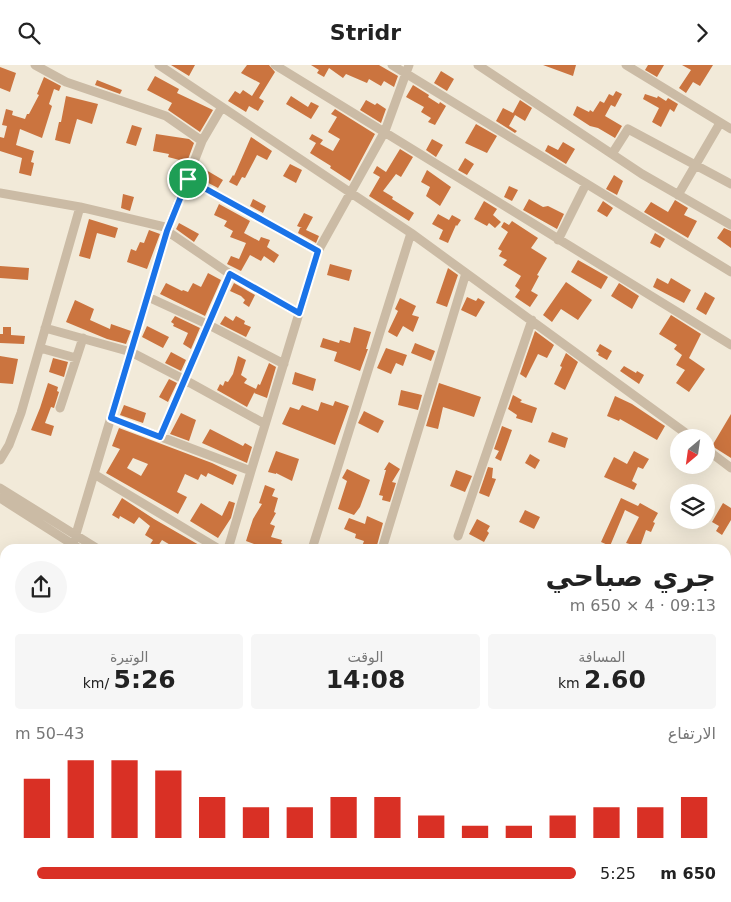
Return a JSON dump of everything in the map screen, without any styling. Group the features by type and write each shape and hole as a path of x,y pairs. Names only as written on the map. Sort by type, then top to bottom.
{"street":[{"path":"36,65 66,82 166,115 202,141"},
{"path":"159,65 410,233 680,429"},
{"path":"275,65 731,345"},
{"path":"392,65 407,69 586,184 731,271"},
{"path":"478,65 612,154 731,225"},
{"path":"626,65 731,129"},
{"path":"229,544 318,251 385,131 407,69"},
{"path":"76,544 76,534 168,230 202,141 222,107"},
{"path":"678,195 720,123"},
{"path":"612,154 628,129 731,184"},
{"path":"188,179 318,251"},
{"path":"558,239 586,184"},
{"path":"0,193 80,207 168,230 230,274 299,313"},
{"path":"0,460 9,445 21,413 80,207"},
{"path":"314,544 410,233"},
{"path":"384,544 466,273"},
{"path":"160,437 230,274"},
{"path":"148,297 209,325 284,364"},
{"path":"458,536 532,320"},
{"path":"45,328 131,353 185,379 265,424"},
{"path":"60,408 83,339"},
{"path":"40,348 76,358"},
{"path":"111,418 251,471"},
{"path":"715,456 731,468"},
{"path":"94,474 211,544"},
{"path":"0,488 91,544"},
{"path":"0,498 73,544"}],"building":[{"path":"171,65 195,65 189,76"},
{"path":"247,65 269,65 275,72 259,98 264,101 258,111 249,106 246,112 228,101 235,91 240,94 243,90 252,96 260,83 241,73"},
{"path":"311,65 379,65 398,76 394,87 384,81 381,86 369,79 367,83 346,74 343,78 329,68 324,77 317,73 319,70"},
{"path":"543,65 576,65 573,76"},
{"path":"648,65 664,65 657,77 645,70"},
{"path":"682,65 713,65 700,86 693,82 686,93 679,88 691,70"},
{"path":"0,67 16,73 10,92 0,88"},
{"path":"441,71 454,79 447,91 434,83"},
{"path":"155,76 179,89 177,93 213,110 200,132 168,110 172,103 147,90"},
{"path":"44,77 61,86 59,91 54,89 49,104 52,106 42,138 20,129 16,145 34,151 31,162 34,163 31,176 19,173 22,158 0,151 0,137 4,138 7,126 2,125 6,109 13,111 12,115 25,119 39,95 37,94"},
{"path":"97,80 122,90 120,94 95,85"},
{"path":"413,85 439,104 440,102 446,106 435,125 428,122 431,118 421,112 424,107 406,97"},
{"path":"616,91 622,94 615,107 611,105 605,116 622,126 615,138 573,115 577,106 593,112 600,101 604,103 609,94 613,96"},
{"path":"645,94 657,98 658,96 666,101 668,98 678,104 674,112 670,109 661,127 652,122 659,108 643,99"},
{"path":"66,96 98,104 92,124 77,119 70,144 55,140"},
{"path":"291,96 308,107 311,102 319,106 311,119 286,104"},
{"path":"366,100 375,105 377,103 386,109 381,123 360,110"},
{"path":"520,100 532,108 525,121 515,115 509,126 517,131 515,133 496,121 503,108 513,113"},
{"path":"335,109 375,134 350,181 310,153 316,143 309,139 312,134 323,140 320,144 333,151 340,139 328,132 337,117 331,114"},
{"path":"476,124 497,136 487,153 465,143"},
{"path":"132,125 142,128 136,146 126,143"},
{"path":"156,134 189,139 194,143 187,162 168,157 169,154 153,151"},
{"path":"251,137 272,151 267,160 257,155 245,178 242,177 237,186 229,182 234,176"},
{"path":"432,139 443,145 436,157 426,150"},
{"path":"563,142 575,149 566,164 545,151 548,145 558,150"},
{"path":"400,149 413,157 401,177 396,174 383,191 414,213 409,221 369,196 380,177 373,173 377,166 386,172"},
{"path":"465,158 474,164 467,175 458,170"},
{"path":"290,164 302,170 296,183 283,176"},
{"path":"201,167 223,180 218,188 195,176"},
{"path":"427,170 451,187 440,206 426,196 430,187 421,182"},
{"path":"614,175 623,181 617,195 606,189"},
{"path":"509,186 518,190 512,201 504,197"},
{"path":"123,194 134,197 130,211 121,208"},
{"path":"253,199 266,206 263,213 250,206"},
{"path":"529,199 543,207 548,206 564,214 557,229 523,210"},
{"path":"675,200 688,208 684,215 697,221 688,238 644,212 651,202 668,212"},
{"path":"484,201 497,209 493,215 501,222 495,228 489,223 487,226 474,219"},
{"path":"603,201 613,208 607,217 597,211"},
{"path":"219,204 250,221 244,233 259,241 261,237 270,240 267,247 279,255 274,263 264,256 261,261 250,255 241,271 227,264 231,256 239,259 246,243 230,237 233,231 224,226 227,221 214,215"},
{"path":"304,213 313,217 306,230 319,236 316,243 298,233 300,228 302,228 297,226"},
{"path":"438,214 449,220 452,215 461,220 456,225 448,243 439,239 443,230 432,224"},
{"path":"89,219 118,228 115,238 97,233 90,259 79,256"},
{"path":"512,221 538,238 531,248 547,258 537,275 539,276 531,291 538,295 530,307 515,297 520,290 515,286 521,276 503,265 507,260 499,256 502,251 498,249 508,232 501,227 504,222 509,225"},
{"path":"179,223 199,234 194,242 176,229"},
{"path":"724,228 731,231 731,248 717,238"},
{"path":"149,230 160,234 147,269 127,262 131,249 136,251 140,242 144,243"},
{"path":"655,233 665,239 660,248 650,243"},
{"path":"578,260 608,277 601,289 571,272"},
{"path":"330,264 352,270 349,281 327,275"},
{"path":"0,266 29,268 28,280 0,278"},
{"path":"448,268 458,275 447,307 436,303"},
{"path":"208,273 221,280 205,316 160,294 166,283 188,292 193,283 201,287"},
{"path":"657,278 668,284 671,278 691,290 684,303 653,287"},
{"path":"566,282 592,300 578,320 561,309 552,322 543,315"},
{"path":"234,283 255,295 249,307 243,303 245,300 241,296 230,291"},
{"path":"619,283 639,296 632,309 611,296"},
{"path":"705,292 715,298 706,315 696,309"},
{"path":"467,297 476,301 478,298 485,302 476,317 461,310"},
{"path":"400,298 416,306 412,315 419,317 413,332 403,326 397,337 388,332 398,311 395,309"},
{"path":"75,300 94,309 90,320 110,329 111,324 131,331 126,344 107,339 66,322"},
{"path":"671,315 701,334 689,358 705,369 689,392 676,383 685,370 676,365 682,355 674,349 677,345 659,334"},
{"path":"175,316 200,328 191,349 183,344 188,333 173,326 174,324 171,322"},
{"path":"225,316 233,321 236,316 245,321 244,324 251,327 246,337 220,324"},
{"path":"147,326 169,337 163,348 142,337"},
{"path":"3,327 11,327 11,335 25,336 24,344 0,343 0,334 3,334"},
{"path":"354,327 371,332 366,349 368,349 360,371 334,361 337,352 320,347 323,338 339,343 340,340 350,343"},
{"path":"535,331 554,345 547,358 538,354 526,378 520,374"},
{"path":"415,343 435,351 431,361 411,353"},
{"path":"600,344 612,351 607,360 598,355 599,353 596,351"},
{"path":"386,348 407,355 403,366 396,363 391,374 377,368"},
{"path":"171,352 186,360 181,371 165,363"},
{"path":"566,353 578,362 565,390 554,384"},
{"path":"0,356 18,359 13,384 0,383"},
{"path":"238,356 246,360 241,375 247,379 244,383 256,389 258,384 260,385 269,363 276,367 267,398 254,393 247,407 217,390 220,384 223,386 225,381 228,382 233,374"},
{"path":"53,358 68,362 64,377 49,372"},
{"path":"624,366 644,375 639,384 620,371"},
{"path":"295,372 316,379 313,391 292,384"},
{"path":"169,379 177,383 168,402 159,397"},
{"path":"48,383 58,387 57,391 59,392 54,408 51,407 45,423 54,426 51,436 31,430"},
{"path":"439,383 481,397 474,417 443,407 438,429 426,426"},
{"path":"401,390 422,395 418,410 398,405"},
{"path":"513,395 522,400 520,402 537,408 532,423 516,418 517,415 508,409"},
{"path":"615,396 632,404 665,426 657,440 620,419 619,421 607,416"},
{"path":"335,401 349,406 335,445 282,424 290,407 299,410 302,405 318,411 321,402 333,406"},
{"path":"124,405 146,413 143,423 120,415"},
{"path":"364,411 384,421 378,433 358,423"},
{"path":"181,413 196,420 189,441 170,434"},
{"path":"731,414 731,458 715,448 715,441"},
{"path":"502,426 512,430 501,461 495,458 499,451 494,449"},
{"path":"119,428 212,463 237,475 233,485 208,473 206,477 201,474 198,480 185,474 177,492 187,497 178,514 106,473 120,449 112,446","holes":["133,458 148,464 141,476 127,468"]},
{"path":"210,429 243,446 245,443 252,447 247,463 202,443"},
{"path":"552,432 568,438 565,448 548,442"},
{"path":"276,451 299,459 292,481 276,473 268,472"},
{"path":"634,451 649,459 643,469 638,467 632,481 637,484 634,490 604,477 614,457 627,464"},
{"path":"530,454 540,460 535,469 525,463"},
{"path":"389,462 400,469 392,482 396,483 390,502 382,500 383,496 379,495 386,470 384,470"},
{"path":"488,467 493,468 492,478 496,479 489,497 479,493"},
{"path":"347,469 370,480 360,507 354,515 338,509 347,481 342,478"},
{"path":"456,470 472,476 465,492 450,486"},
{"path":"265,485 275,489 272,496 278,498 274,512 276,513 270,524 275,526 271,537 282,540 281,543 283,544 254,544 246,541 253,519 262,504 259,503"},
{"path":"122,498 197,544 169,544 162,540 159,544 150,544 153,540 145,535 150,526 139,517 134,524 120,516 119,519 112,515"},
{"path":"621,498 638,506 640,503 658,513 653,522 655,523 651,532 646,530 641,544 626,543 639,517 625,510 611,544 601,542"},
{"path":"229,501 235,503 231,518 218,538 190,521 201,503 222,516"},
{"path":"723,503 731,508 731,520 722,535 716,531 719,526 715,524 715,517"},
{"path":"525,510 540,517 534,529 519,522"},
{"path":"367,516 383,523 377,544 363,544 364,541 355,538 356,534 344,529 349,518 365,524"},
{"path":"477,519 490,526 487,531 489,533 484,542 469,534"}],"route":[{"path":"188,179 318,251 299,313 230,274 160,437 111,418 167,231 188,179"}]}
